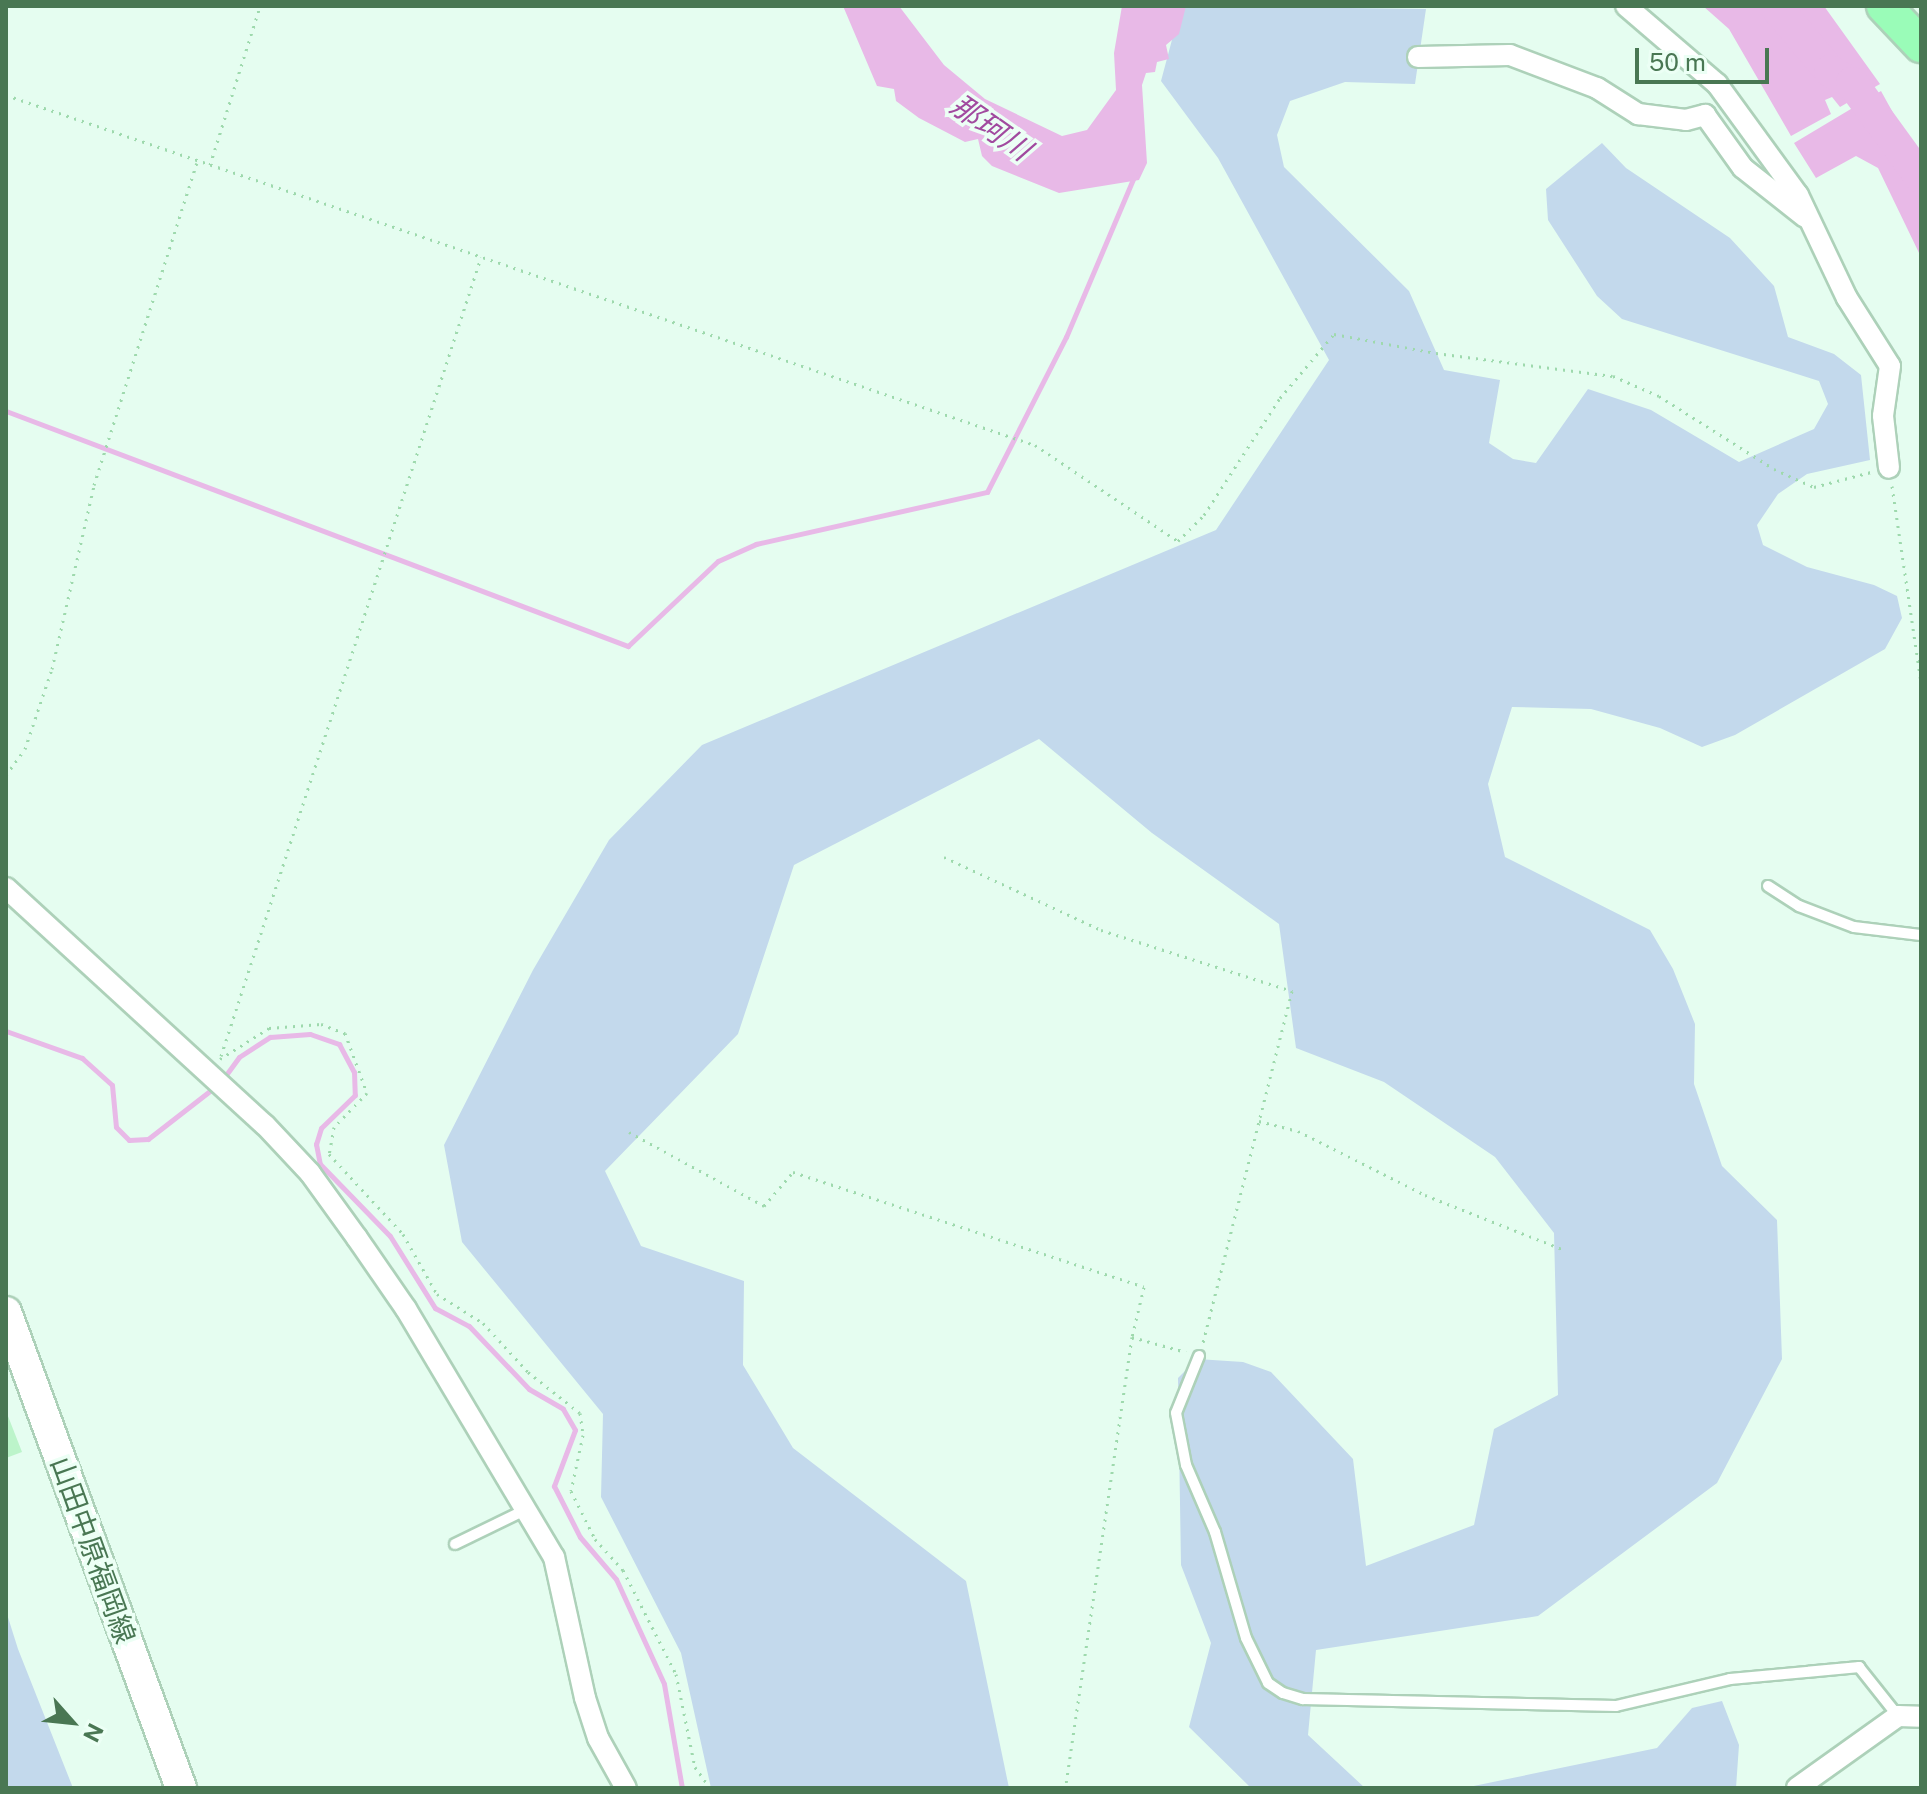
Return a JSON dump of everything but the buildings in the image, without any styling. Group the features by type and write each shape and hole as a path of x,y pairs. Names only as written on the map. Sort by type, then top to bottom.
{"highway":[{"path":"1884,6 1921,45"}],"main road":[{"name":"山田中原福岡線","path":"6,1312 181,1788"}],"street":[{"path":"1626,6 1717,84 1811,222 1847,298 1890,366 1883,416 1889,468"},
{"path":"1418,57 1510,55 1586,83 1638,114 1686,120 1705,115 1743,168 1811,222"},
{"path":"6,888 216,1068 310,1173 406,1309 554,1557 589,1711 626,1788"},
{"path":"1797,1788 1898,1716 1921,1717"}],"lane":[{"path":"1768,886 1799,906 1854,927 1921,935"},
{"path":"1199,1356 1176,1413 1186,1465 1215,1532 1246,1638 1268,1683 1283,1693 1303,1699 1616,1706 1730,1679 1859,1667 1898,1716"},
{"path":"455,1544 525,1510"}],"path":[{"path":"210,165 260,6"},
{"path":"6,95 1035,445 1178,541 1204,515 1280,398 1334,334 1436,353 1613,376 1659,396 1774,469 1814,487 1889,468 1921,682"},
{"path":"6,775 25,749 52,669 94,485 197,161"},
{"path":"216,1068 481,257"},
{"path":"1921,771 1921,797"},
{"path":"944,857 1101,930 1292,991 1199,1356 1132,1337"},
{"path":"216,1068 269,1028 321,1024 345,1033 367,1093 334,1127 329,1154 403,1234 437,1294 483,1323 528,1372 580,1413 583,1435 571,1491 595,1539 623,1570 676,1674 695,1767 710,1788"},
{"path":"1259,1121 1298,1131 1439,1201 1562,1249"},
{"path":"629,1132 764,1206 793,1172 1144,1287 1132,1337 1065,1788"}],"shaded area":[{"path":"1181,6 1426,9 1415,84 1345,82 1290,101 1277,135 1284,167 1409,291 1444,370 1500,380 1489,443 1513,459 1536,463 1588,389 1651,410 1739,462 1814,429 1828,404 1819,381 1622,319 1597,296 1548,220 1546,189 1602,143 1626,168 1730,238 1774,286 1788,337 1834,354 1861,375 1870,460 1807,474 1778,494 1757,525 1763,545 1807,567 1874,585 1897,596 1902,618 1885,649 1735,735 1702,747 1660,728 1591,709 1512,707 1488,784 1505,857 1650,930 1673,969 1695,1024 1694,1084 1722,1166 1777,1220 1782,1359 1717,1483 1538,1616 1316,1650 1308,1735 1365,1788 1251,1788 1189,1727 1211,1643 1181,1565 1178,1378 1197,1359 1243,1362 1271,1372 1353,1459 1366,1566 1474,1525 1494,1429 1558,1395 1554,1233 1495,1157 1384,1082 1296,1048 1279,924 1152,833 1039,739 794,865 738,1034 605,1171 641,1246 744,1281 743,1365 793,1448 966,1581 1009,1788 711,1788 681,1653 601,1497 603,1414 462,1242 444,1145 533,970 609,840 702,745 1216,530 1329,360 1218,158 1161,81"},
{"path":"6,1611 18,1649 73,1788 6,1788"},
{"path":"1722,1701 1739,1745 1736,1788 1464,1788 1657,1748 1692,1708"}],"water":[{"name":"那珂川","path":"843,6 899,6 944,65 985,99 1062,136 1087,130 1116,90 1114,53 1122,6 1186,6 1179,34 1166,45 1169,59 1157,62 1155,72 1146,73 1142,85 1147,163 1139,180 1059,193 992,166 982,156 978,139 965,142 919,118 896,101 894,89 877,86"},
{"path":"1703,6 1824,6 1880,84 1840,107 1832,97 1825,100 1831,114 1791,136 1729,29"},
{"path":"1881,91 1913,149 1921,177 1921,257 1878,168 1856,156 1816,178 1794,143"}],"waterway":[{"path":"1775,6 1830,71 1852,83 1921,178"},
{"path":"6,411 628,646 718,561 756,544 987,492 1066,337 1134,177"},
{"path":"6,1031 82,1058 112,1085 116,1127 129,1140 148,1139 216,1086"},
{"path":"223,1079 239,1057 270,1037 310,1034 339,1044 354,1072 355,1095 321,1128 316,1144 320,1164 390,1236 435,1308 469,1326 529,1389 563,1409 575,1430 554,1486 580,1537 616,1579 664,1684 682,1788"}]}
